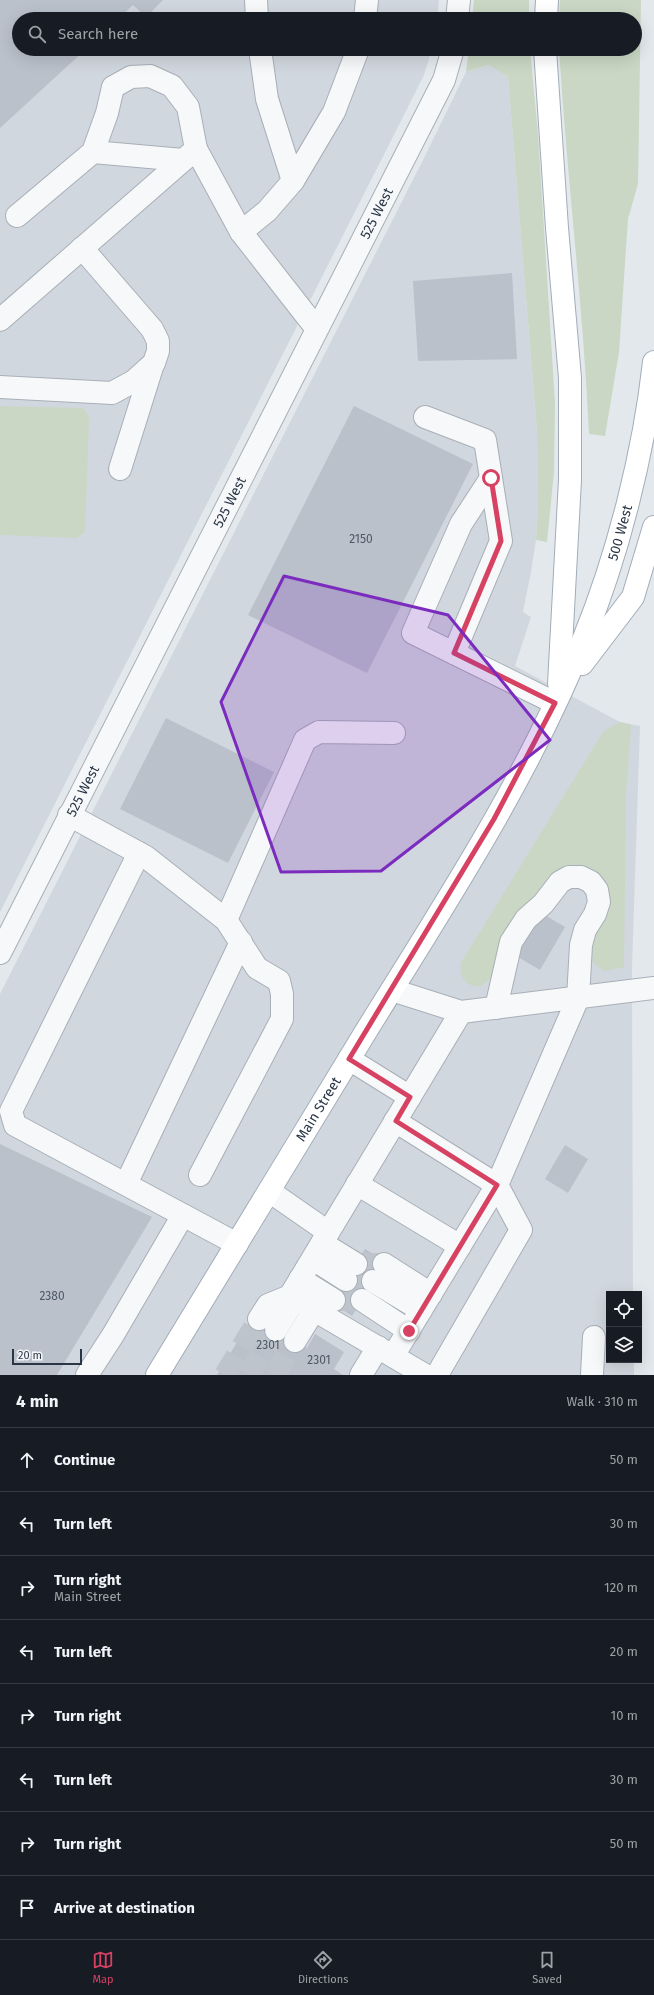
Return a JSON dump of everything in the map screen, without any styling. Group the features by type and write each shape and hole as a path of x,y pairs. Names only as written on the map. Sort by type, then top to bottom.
{"main road":[{"path":"546,12 547,0"},
{"path":"545,56 557,228 570,378 570,480 557,699"},
{"name":"500 West","path":"557,699 585,637 608,572 642,441 654,362"},
{"path":"557,699 633,596 654,527"},
{"name":"Main Street","path":"157,1375 392,990 513,786 557,699"}],"street":[{"path":"256,0 257,12"},
{"path":"366,12 367,0"},
{"path":"458,12 459,0"},
{"path":"261,56 267,99 293,181"},
{"path":"241,232 267,211 293,181 334,112 355,56"},
{"name":"525 West","path":"0,952 316,328 444,80 451,56"},
{"path":"17,216 93,152 107,113 113,87 131,77 150,76 172,86 188,107 190,154 241,232 316,328"},
{"path":"93,152 190,154"},
{"path":"0,320 190,154"},
{"path":"82,248 152,329 158,341 158,350 120,469"},
{"path":"0,387 112,393 134,381 154,363"},
{"path":"425,417 486,440 501,541 454,653"},
{"path":"491,478 461,524 413,634 557,699"},
{"path":"226,920 305,740 319,732 394,733"},
{"path":"69,815 139,853 226,920 256,968 279,981 282,994 282,1019 200,1175"},
{"path":"139,853 11,1111 15,1125 237,1244"},
{"path":"361,1375 409,1331 497,1185 578,998 581,945 585,930 595,914 599,902 597,890 590,882 581,877 569,877 560,882 543,904 526,919 510,942 496,1008"},
{"path":"126,1184 241,942"},
{"path":"392,990 461,1012 654,988"},
{"path":"268,1325 268,1305 295,1292 321,1244 461,1012"},
{"path":"349,1059 410,1097"},
{"path":"396,1121 497,1185 521,1230 437,1375"},
{"path":"357,1184 460,1246"},
{"path":"269,1191 351,1272"},
{"path":"86,1375 112,1335 183,1215"},
{"path":"379,1273 426,1302"},
{"path":"295,1292 334,1300"},
{"path":"295,1292 314,1310 425,1375"},
{"path":"362,1300 409,1331"},
{"path":"295,1341 314,1310"},
{"path":"592,1375 594,1337"}],"highlighted area":[{"path":"284,576 448,615 550,740 381,871 281,872 221,702"}],"shaded area":[{"path":"0,0 439,0 438,12 12,12 12,56 430,56 424,75 403,117 0,912"},
{"path":"489,65 508,77 537,431 538,501 536,540 523,612 531,617 515,666 620,722 640,726 632,967 633,1291 606,1291 606,1363 634,1363 634,1375 0,1375 0,994 425,156 466,72"}],"green space":[{"path":"474,0 529,0 529,12 473,12"},
{"path":"560,0 641,0 641,12 559,12"},
{"path":"468,56 531,56 538,134 555,403 554,472 547,542 536,540 538,501 537,431 508,77 489,65 466,72"},
{"path":"560,56 640,56 638,184 628,219 619,352 605,436 589,434 583,337"},
{"path":"0,406 83,408 89,417 85,532 77,538 0,535"},
{"path":"620,722 631,725 626,796 624,967 604,971 593,963 586,869 502,940 495,968 488,981 477,986 467,983 461,973 460,967 462,961 603,732"}],"building":[{"path":"0,0 163,0 151,12 141,12 133,5 126,12 12,12 12,56 78,56 0,128"},
{"path":"512,273 517,359 418,361 413,281"},
{"path":"354,406 473,464 367,673 248,615"},
{"path":"166,718 274,772 228,863 120,809"},
{"path":"538,911 565,927 540,970 513,954"},
{"path":"0,1144 152,1217 57,1375 0,1375"},
{"path":"565,1145 588,1159 568,1193 545,1179"},
{"path":"365,1249 386,1261 352,1316 332,1303"},
{"path":"253,1316 307,1348 315,1334 344,1352 334,1369 343,1375 217,1375"}],"tunnel":[{"path":"356,1264 384,1264"},
{"path":"346,1280 373,1281"},
{"path":"334,1300 362,1300"},
{"path":"225,1375 259,1319"},
{"path":"249,1375 276,1330"},
{"path":"275,1375 295,1341"}],"route":[{"path":"409,1331 497,1185 396,1121 410,1097 349,1059 494,819 513,786 555,703 454,653 501,541 491,478"}]}
